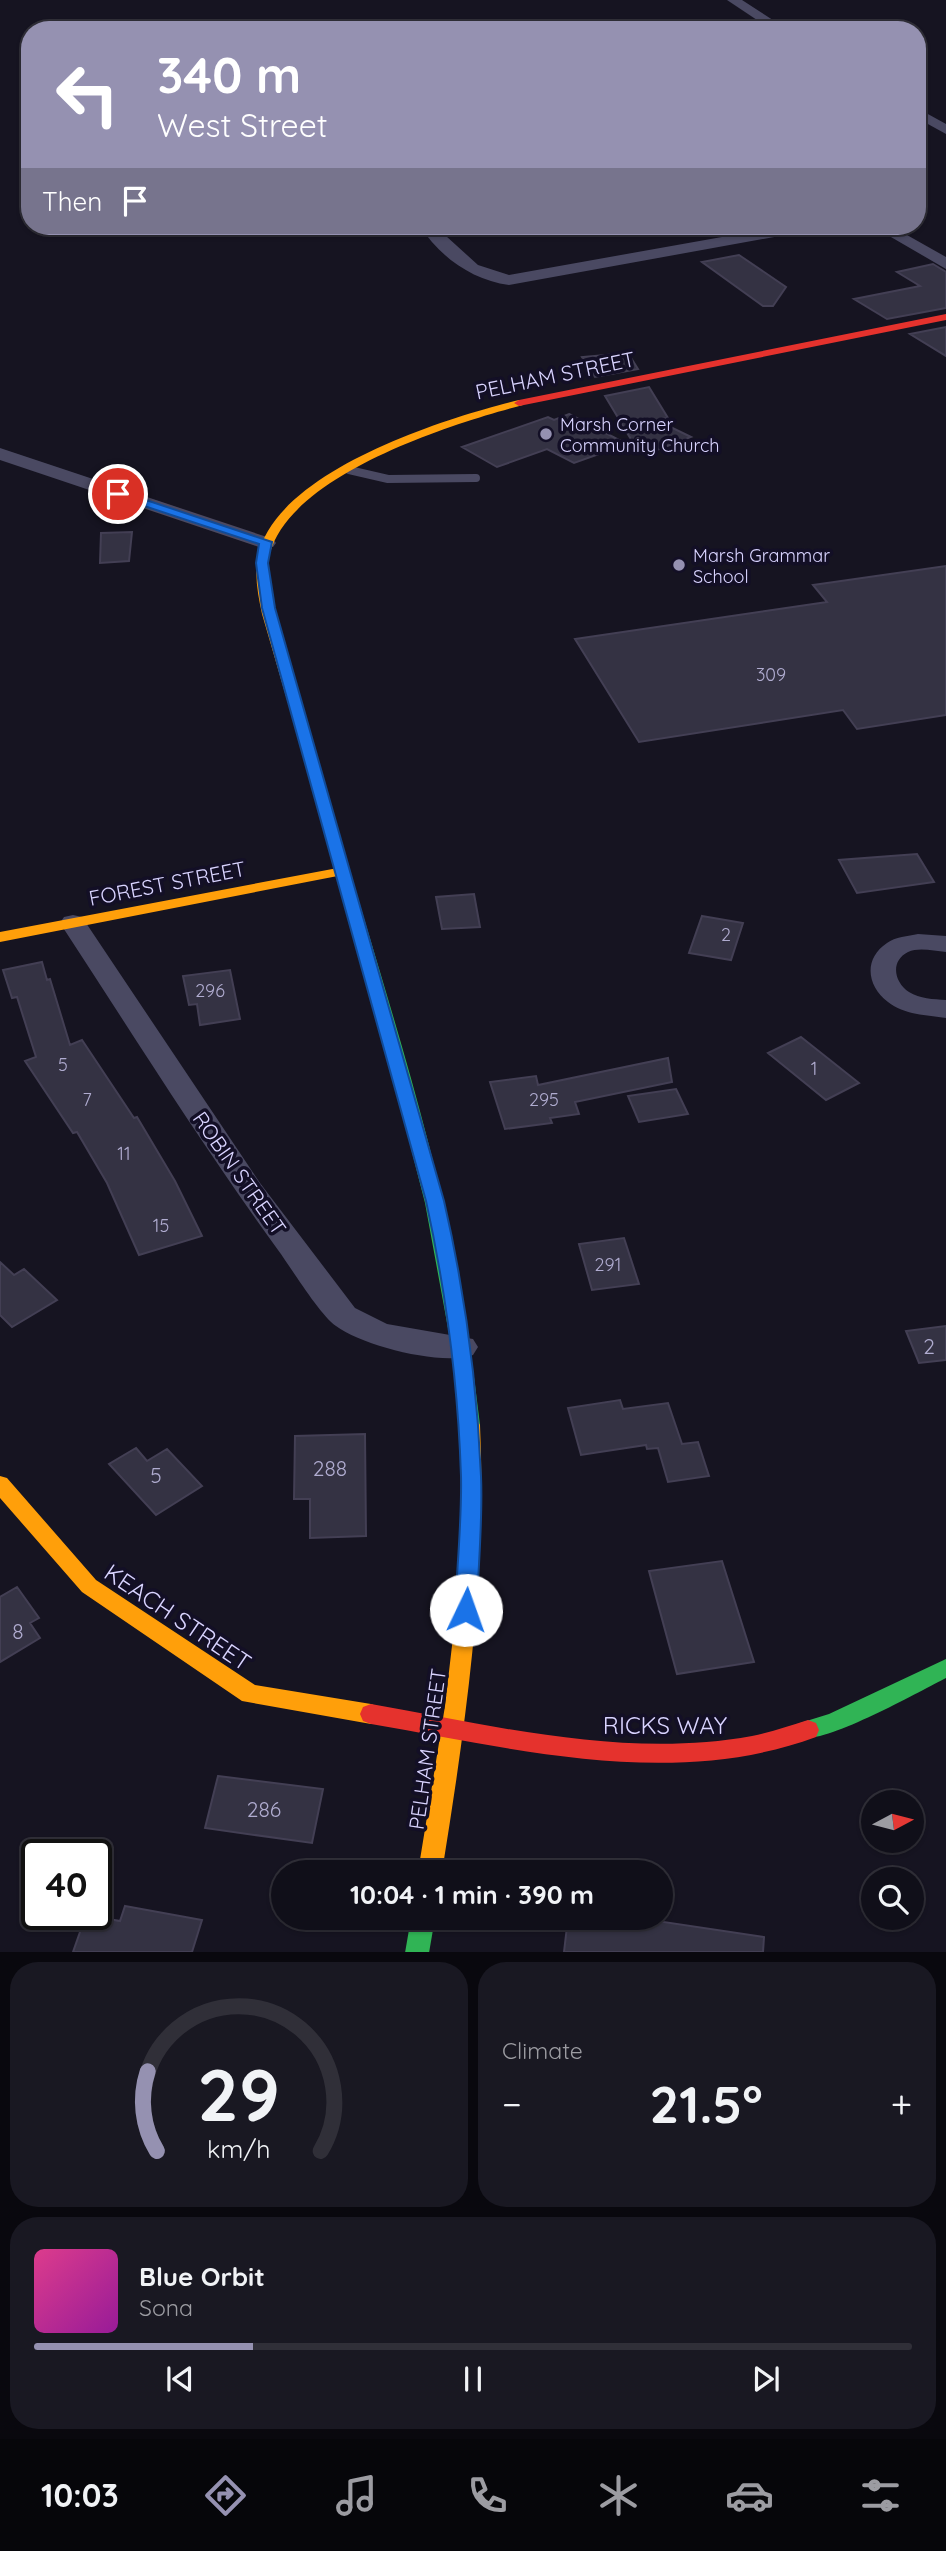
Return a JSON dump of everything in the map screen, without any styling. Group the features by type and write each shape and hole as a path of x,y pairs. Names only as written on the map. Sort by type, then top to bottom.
{"street":[{"path":"733,0 768,21"},
{"path":"926,118 946,130"},
{"path":"435,235 462,264 494,279 509,280 757,235"},
{"path":"896,235 946,264"},
{"name":"PELHAM STREET","path":"432,1860 454,1728 466,1610 472,1508 462,1347 452,1277 435,1201 268,608 262,563 266,542 278,522 298,503 348,470 411,436 505,404 693,370 946,317"},
{"path":"0,454 266,542"},
{"name":"FOREST STREET","path":"0,937 343,871"},
{"name":"ROBIN STREET","path":"73,923 250,1191 344,1316 363,1329 385,1336 462,1347"},
{"path":"946,944 922,942 903,945 884,959 880,972 886,985 899,998 919,1006 946,1009"},
{"name":"KEACH STREET","path":"0,1484 89,1586 250,1694 454,1728"},
{"name":"RICKS WAY","path":"454,1728 555,1745 663,1753 708,1752 749,1747 834,1722 946,1668"},
{"path":"417,1952 421,1930"}],"lane":[{"path":"348,470 388,479 477,478"}],"building":[{"path":"739,255 786,287 773,306 763,306 702,262"},
{"path":"933,264 946,272 946,308 887,319 854,299 920,286 897,272"},
{"path":"946,327 946,356 910,334"},
{"path":"628,353 638,369 595,377 582,357"},
{"path":"649,387 668,418 656,420 691,437 652,452 632,441 605,396"},
{"name":"Marsh Corner Community Church","path":"569,414 627,444 574,463 547,449 497,467 462,447 548,417 554,420"},
{"path":"132,532 129,561 100,563 101,533"},
{"path":"946,566 946,715 857,729 843,710 639,742 575,639 827,602 813,585"},
{"path":"917,854 934,882 857,893 839,860"},
{"path":"474,894 480,927 442,929 436,897"},
{"path":"702,916 743,923 731,960 689,953"},
{"path":"42,962 47,980 50,979 70,1045 82,1040 134,1118 137,1117 175,1181 202,1236 139,1255 107,1183 77,1132 73,1133 25,1061 36,1057 17,997 12,998 3,970"},
{"path":"230,970 240,1019 200,1025 197,1004 189,1005 183,976"},
{"path":"801,1037 859,1083 826,1100 768,1053"},
{"path":"668,1058 672,1082 575,1102 579,1114 550,1118 552,1123 505,1129 490,1082 536,1076 538,1085"},
{"path":"676,1089 688,1114 639,1122 628,1096"},
{"path":"624,1238 639,1284 592,1290 579,1244"},
{"path":"0,1262 14,1275 24,1269 57,1300 12,1327 0,1315"},
{"path":"946,1326 946,1360 919,1363 906,1331"},
{"path":"620,1400 623,1409 668,1403 682,1444 698,1442 709,1476 668,1482 658,1448 647,1449 646,1445 581,1455 568,1408"},
{"path":"365,1434 366,1536 310,1538 310,1499 294,1499 295,1436"},
{"path":"136,1448 147,1461 167,1449 202,1486 156,1515 109,1464"},
{"path":"722,1561 754,1662 677,1674 649,1571"},
{"path":"17,1587 39,1618 30,1623 40,1638 0,1662 0,1597"},
{"path":"218,1776 323,1789 312,1843 205,1828"},
{"path":"125,1906 202,1920 192,1952 73,1952 81,1930 112,1930 112,1920 120,1921"},
{"path":"673,1923 764,1937 763,1952 564,1952 567,1930 673,1930"}],"traffic: fast":[{"path":"334,841 434,1203 461,1350 470,1425"},
{"path":"808,1730 834,1722 946,1668"},
{"path":"417,1952 421,1930"}],"traffic: slow":[{"path":"334,841 265,599 264,554 276,526 300,500 333,477 372,455 413,437 490,410 519,403"},
{"path":"0,937 343,871"},
{"path":"432,1860 457,1706 469,1594 472,1537 470,1425"},
{"path":"0,1484 89,1586 250,1694 371,1714"}],"traffic: jam":[{"path":"519,403 946,317"},
{"path":"371,1714 558,1746 653,1753 746,1747 808,1730"}],"place":[{"name":"Marsh Corner Community Church","path":"546,434"},
{"name":"Marsh Grammar School","path":"679,565"}],"route":[{"path":"118,494 266,542 262,563 268,608 435,1201 452,1277 462,1347 471,1478 472,1508 466,1610"}]}
